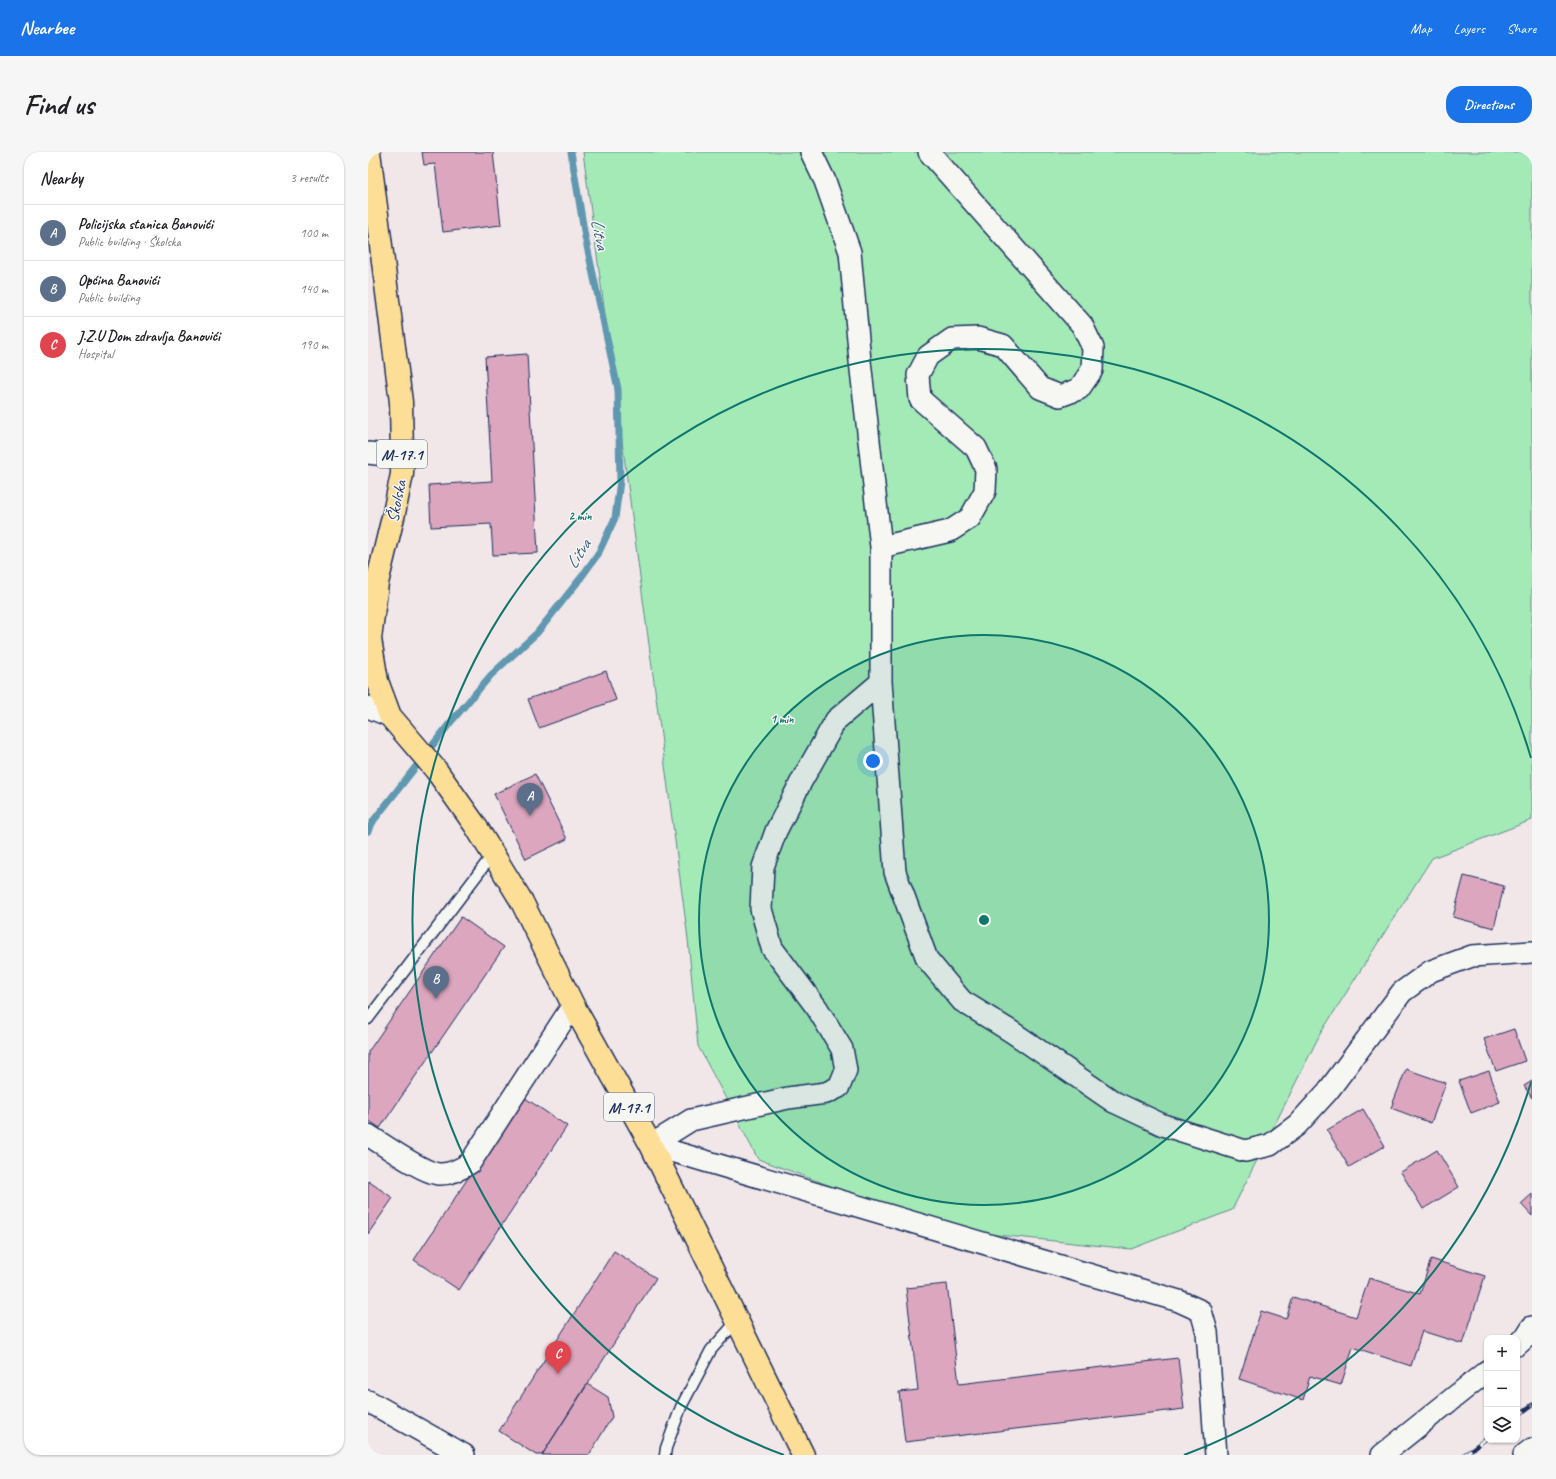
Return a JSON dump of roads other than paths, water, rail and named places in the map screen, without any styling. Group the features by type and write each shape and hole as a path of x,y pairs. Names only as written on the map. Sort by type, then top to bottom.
{"main road":[{"name":"Školska","path":"370,152 401,402 402,474 377,583 369,639 377,681 390,716 436,770 475,825 493,854"},
{"name":"M-17.1","path":"493,854 520,900 573,1005 651,1146 803,1455"}],"street":[{"path":"811,152 825,181 850,252 860,361 881,547 881,682 895,872 927,959 962,1001 1012,1032 1114,1102 1163,1125 1245,1151 1270,1145 1297,1125 1328,1091 1402,992 1431,971 1472,956 1532,952"},
{"path":"881,547 950,531 970,518 985,491 986,469 976,448 920,399 918,375 928,356 952,339 978,338 1003,345 1040,388 1060,396 1079,389 1092,370 1093,348 1082,325 929,152"},
{"path":"368,453 402,457"},
{"path":"651,1146 691,1120 788,1098 826,1093 839,1087 846,1070 842,1049 817,1008 772,948 761,909 763,867 776,831 802,780 836,720 881,682"},
{"path":"368,707 390,716"},
{"path":"368,1135 423,1169 439,1174 458,1170 470,1163 573,1005"},
{"path":"651,1146 1179,1301 1201,1311 1207,1332 1216,1455"},
{"path":"1520,1342 1525,1338 1532,1327"},
{"path":"1382,1455 1484,1373"},
{"path":"368,1400 464,1455"},
{"path":"1524,1455 1532,1449"}],"lane":[{"path":"368,1019 493,854"},
{"path":"665,1455 666,1448 681,1407 711,1350 737,1321"}],"waterway":[{"name":"Litva","path":"368,831 374,820 450,723 491,675 537,633 580,579 598,554 615,518 620,481 618,389 585,237 571,152"}],"railway":[{"path":"1520,1414 1532,1405"},
{"path":"1464,1455 1484,1440"}],"place":[{"name":"Policijska stanica Banovići","path":"530,816"},
{"name":"Općina Banovići","path":"436,999"},
{"name":"J.Z.U Dom zdravlja Banovići","path":"558,1374"}]}
